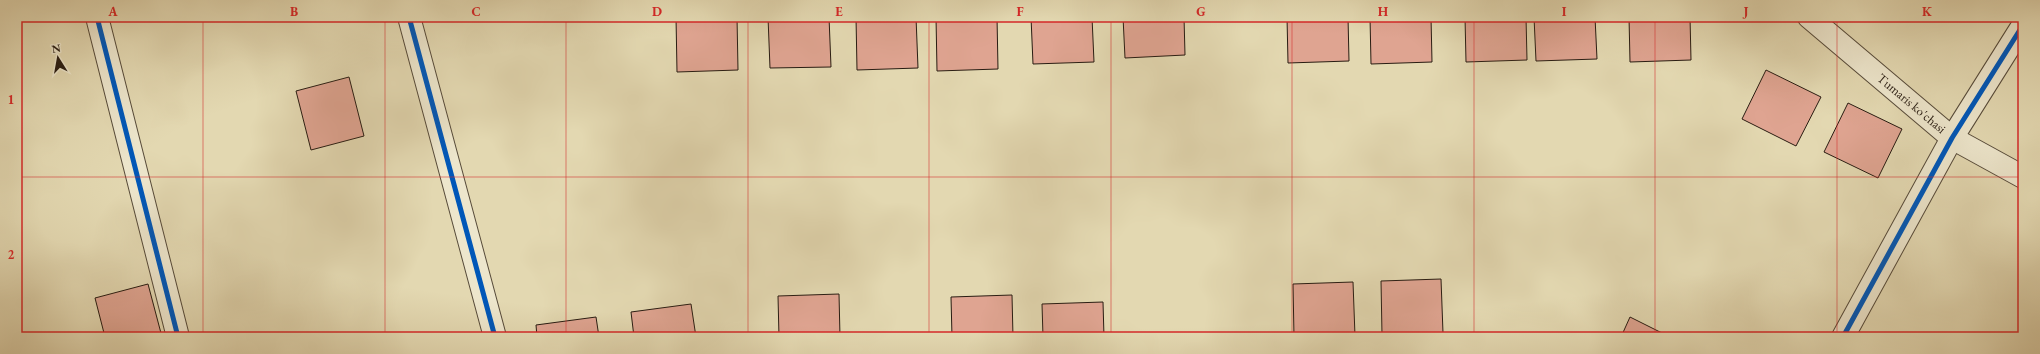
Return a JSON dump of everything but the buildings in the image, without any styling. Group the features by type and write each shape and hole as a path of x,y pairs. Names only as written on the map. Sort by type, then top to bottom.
{"street":[{"path":"96,17 178,337"},
{"path":"409,17 495,337"},
{"name":"Tumaris ko'chasi","path":"1809,17 1952,138 2023,177"},
{"path":"1843,337 1952,138 2023,25"}],"cycle path":[{"path":"97,17 178,337"},
{"path":"409,17 495,337"},
{"path":"1843,337 1952,138 2023,25"}]}
